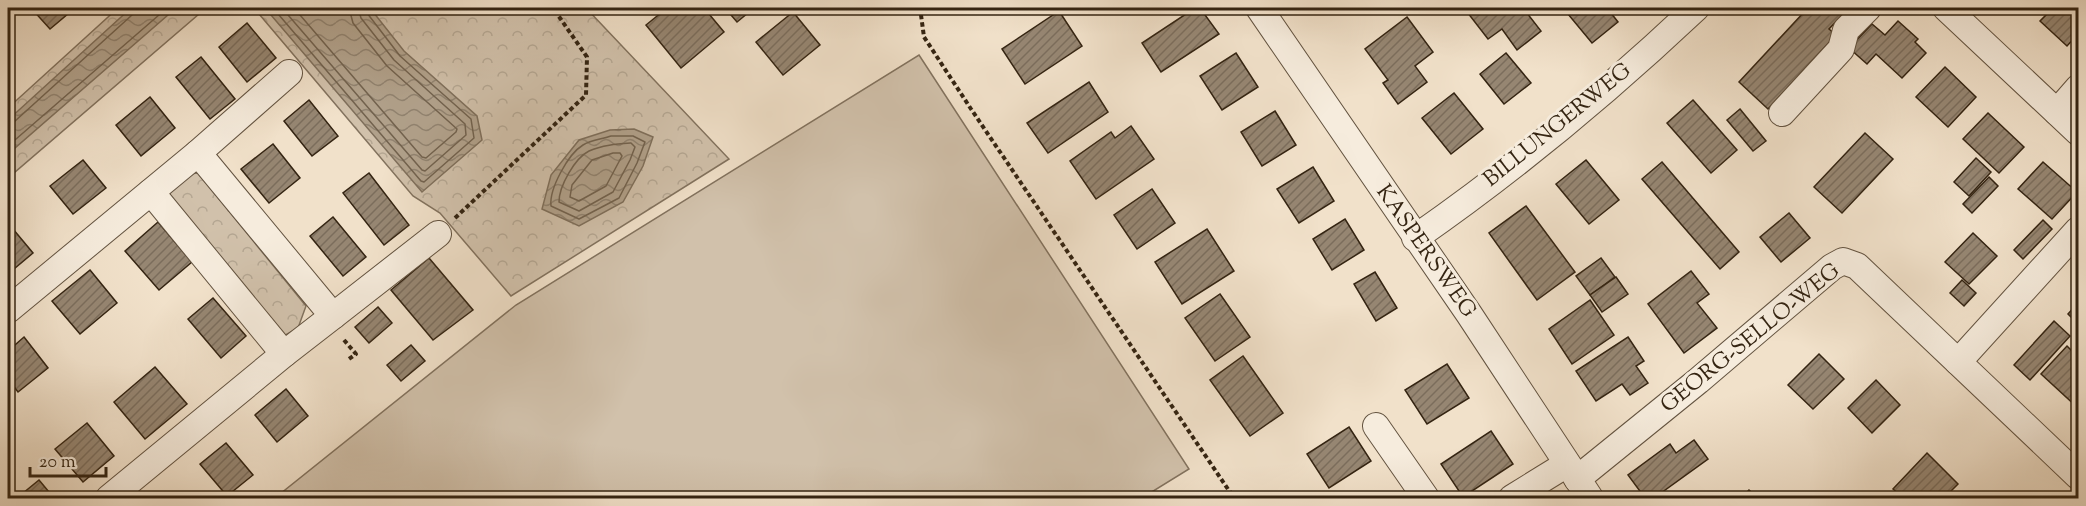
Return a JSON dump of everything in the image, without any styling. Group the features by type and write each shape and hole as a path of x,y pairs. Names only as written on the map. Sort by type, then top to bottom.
{"street":[{"name":"KASPERSWEG","path":"1259,8 1469,314 1578,480"},
{"name":"BILLUNGERWEG","path":"1415,238 1577,113 1696,8"},
{"path":"1782,113 1841,49 1846,30 1868,8"},
{"path":"1946,8 2079,132"},
{"path":"8,310 198,153 289,73"},
{"path":"2057,112 2079,88"},
{"path":"198,153 333,316"},
{"path":"151,192 284,354"},
{"path":"1958,362 2079,230"},
{"path":"108,498 284,354 438,234"},
{"name":"GEORG-SELLO-WEG","path":"1578,480 1832,267 1843,261 1857,266 2079,476"},
{"path":"1376,426 1426,498"},
{"path":"1512,498 1578,480"}],"path":[{"path":"438,234 586,95 587,57 553,8"},
{"path":"924,8 921,15 924,37 1234,498"}],"green space":[{"path":"118,8 206,8 8,178 8,108"},
{"path":"254,8 586,8 729,159 511,296 440,213 413,196"},
{"path":"919,55 1189,469 1142,498 275,498 516,305"},
{"path":"198,173 306,306 298,328 282,337 164,196 188,174"}],"water":[{"path":"131,8 176,8 8,154 8,120"},
{"path":"265,8 370,8 404,51 477,116 482,140 422,192"},
{"path":"634,129 653,137 643,166 623,202 579,226 542,209 551,175 579,140 610,130"}],"building":[{"path":"31,8 75,8 50,29"},
{"path":"667,8 704,8 724,32 681,68 646,25"},
{"path":"725,8 754,8 737,22"},
{"path":"1195,8 1200,8 1219,34 1161,72 1142,43"},
{"path":"1464,8 1523,8 1541,31 1517,50 1502,29 1488,39"},
{"path":"1563,8 1607,8 1618,22 1592,43"},
{"path":"1800,8 1849,8 1829,29 1836,35 1768,109 1739,82 1805,11"},
{"path":"2053,8 2078,8 2078,34 2067,46 2040,21"},
{"path":"1059,11 1082,46 1025,84 1002,49"},
{"path":"793,12 820,45 783,75 756,42"},
{"path":"1407,17 1433,52 1415,66 1427,82 1398,104 1383,83 1388,80 1365,49"},
{"path":"1898,21 1918,39 1915,42 1926,53 1902,78 1876,54 1867,64 1849,48 1872,24 1885,35"},
{"path":"247,23 276,58 247,82 219,47"},
{"path":"1236,53 1258,87 1222,110 1200,76"},
{"path":"1506,53 1531,83 1504,104 1480,74"},
{"path":"201,57 235,99 210,119 176,77"},
{"path":"1945,67 1976,97 1948,127 1916,97"},
{"path":"1089,82 1108,112 1048,153 1027,123"},
{"path":"1454,93 1483,129 1451,154 1422,118"},
{"path":"150,97 175,128 141,156 116,125"},
{"path":"309,100 338,136 312,156 284,121"},
{"path":"1693,100 1737,150 1711,173 1667,123"},
{"path":"1740,109 1766,141 1753,151 1727,120"},
{"path":"1275,111 1296,145 1262,166 1241,132"},
{"path":"1988,113 2024,147 1999,173 1963,139"},
{"path":"1131,126 1154,159 1096,199 1070,161 1111,132 1115,138"},
{"path":"1865,133 1893,159 1842,213 1814,187"},
{"path":"273,144 300,178 269,203 241,169"},
{"path":"1976,158 1991,172 1969,196 1954,182"},
{"path":"83,160 106,188 73,214 50,186"},
{"path":"1586,160 1619,200 1589,224 1556,184"},
{"path":"1662,162 1739,252 1720,269 1642,179"},
{"path":"2043,162 2077,192 2052,219 2018,189"},
{"path":"1313,167 1334,201 1299,223 1277,189"},
{"path":"369,173 409,225 384,245 343,193"},
{"path":"1989,177 1998,186 1972,213 1963,204"},
{"path":"1152,189 1175,223 1137,249 1114,215"},
{"path":"1526,206 1575,272 1537,300 1489,233"},
{"path":"1789,213 1810,238 1781,262 1760,237"},
{"path":"333,217 366,257 343,276 310,236"},
{"path":"1345,219 1364,250 1332,270 1313,239"},
{"path":"2043,220 2052,229 2023,259 2014,250"},
{"path":"158,222 192,262 159,290 125,251"},
{"path":"8,223 33,253 8,274"},
{"path":"1207,229 1234,271 1182,304 1155,262"},
{"path":"1973,233 1997,256 1969,284 1945,262"},
{"path":"429,258 473,310 433,340 391,290"},
{"path":"1601,258 1615,277 1590,295 1576,276"},
{"path":"90,270 117,303 80,334 52,301"},
{"path":"1691,271 1709,294 1697,303 1717,328 1684,353 1648,304"},
{"path":"1375,272 1397,308 1376,321 1354,284"},
{"path":"1616,277 1628,294 1602,312 1590,295"},
{"path":"1962,280 1976,293 1964,306 1950,293"},
{"path":"1220,294 1250,337 1215,361 1185,318"},
{"path":"213,298 246,336 221,358 188,319"},
{"path":"1590,300 1614,335 1572,364 1549,329"},
{"path":"2078,303 2078,324 2068,314"},
{"path":"378,307 392,323 369,343 355,327"},
{"path":"2054,321 2070,336 2030,380 2014,365"},
{"path":"24,337 48,368 18,392 8,379 8,351"},
{"path":"1628,337 1644,361 1636,366 1648,383 1630,395 1622,384 1596,401 1576,371"},
{"path":"411,345 425,361 401,381 387,365"},
{"path":"2067,346 2078,357 2078,408 2041,374"},
{"path":"1819,354 1844,379 1813,409 1788,385"},
{"path":"1243,356 1283,413 1250,436 1210,380"},
{"path":"1447,364 1469,398 1427,424 1405,390"},
{"path":"155,367 187,404 145,439 114,402"},
{"path":"1876,380 1900,405 1872,433 1848,408"},
{"path":"286,389 308,416 277,442 255,415"},
{"path":"87,423 114,456 83,482 55,449"},
{"path":"1349,427 1371,461 1329,488 1307,454"},
{"path":"1491,431 1513,464 1463,497 1441,464"},
{"path":"1694,440 1708,459 1654,498 1645,498 1628,475 1670,444 1676,453"},
{"path":"226,443 253,475 227,496 200,464"},
{"path":"1927,453 1958,484 1944,498 1903,498 1893,489"},
{"path":"39,480 54,498 17,498"},
{"path":"1749,490 1758,498 1741,498"}]}
